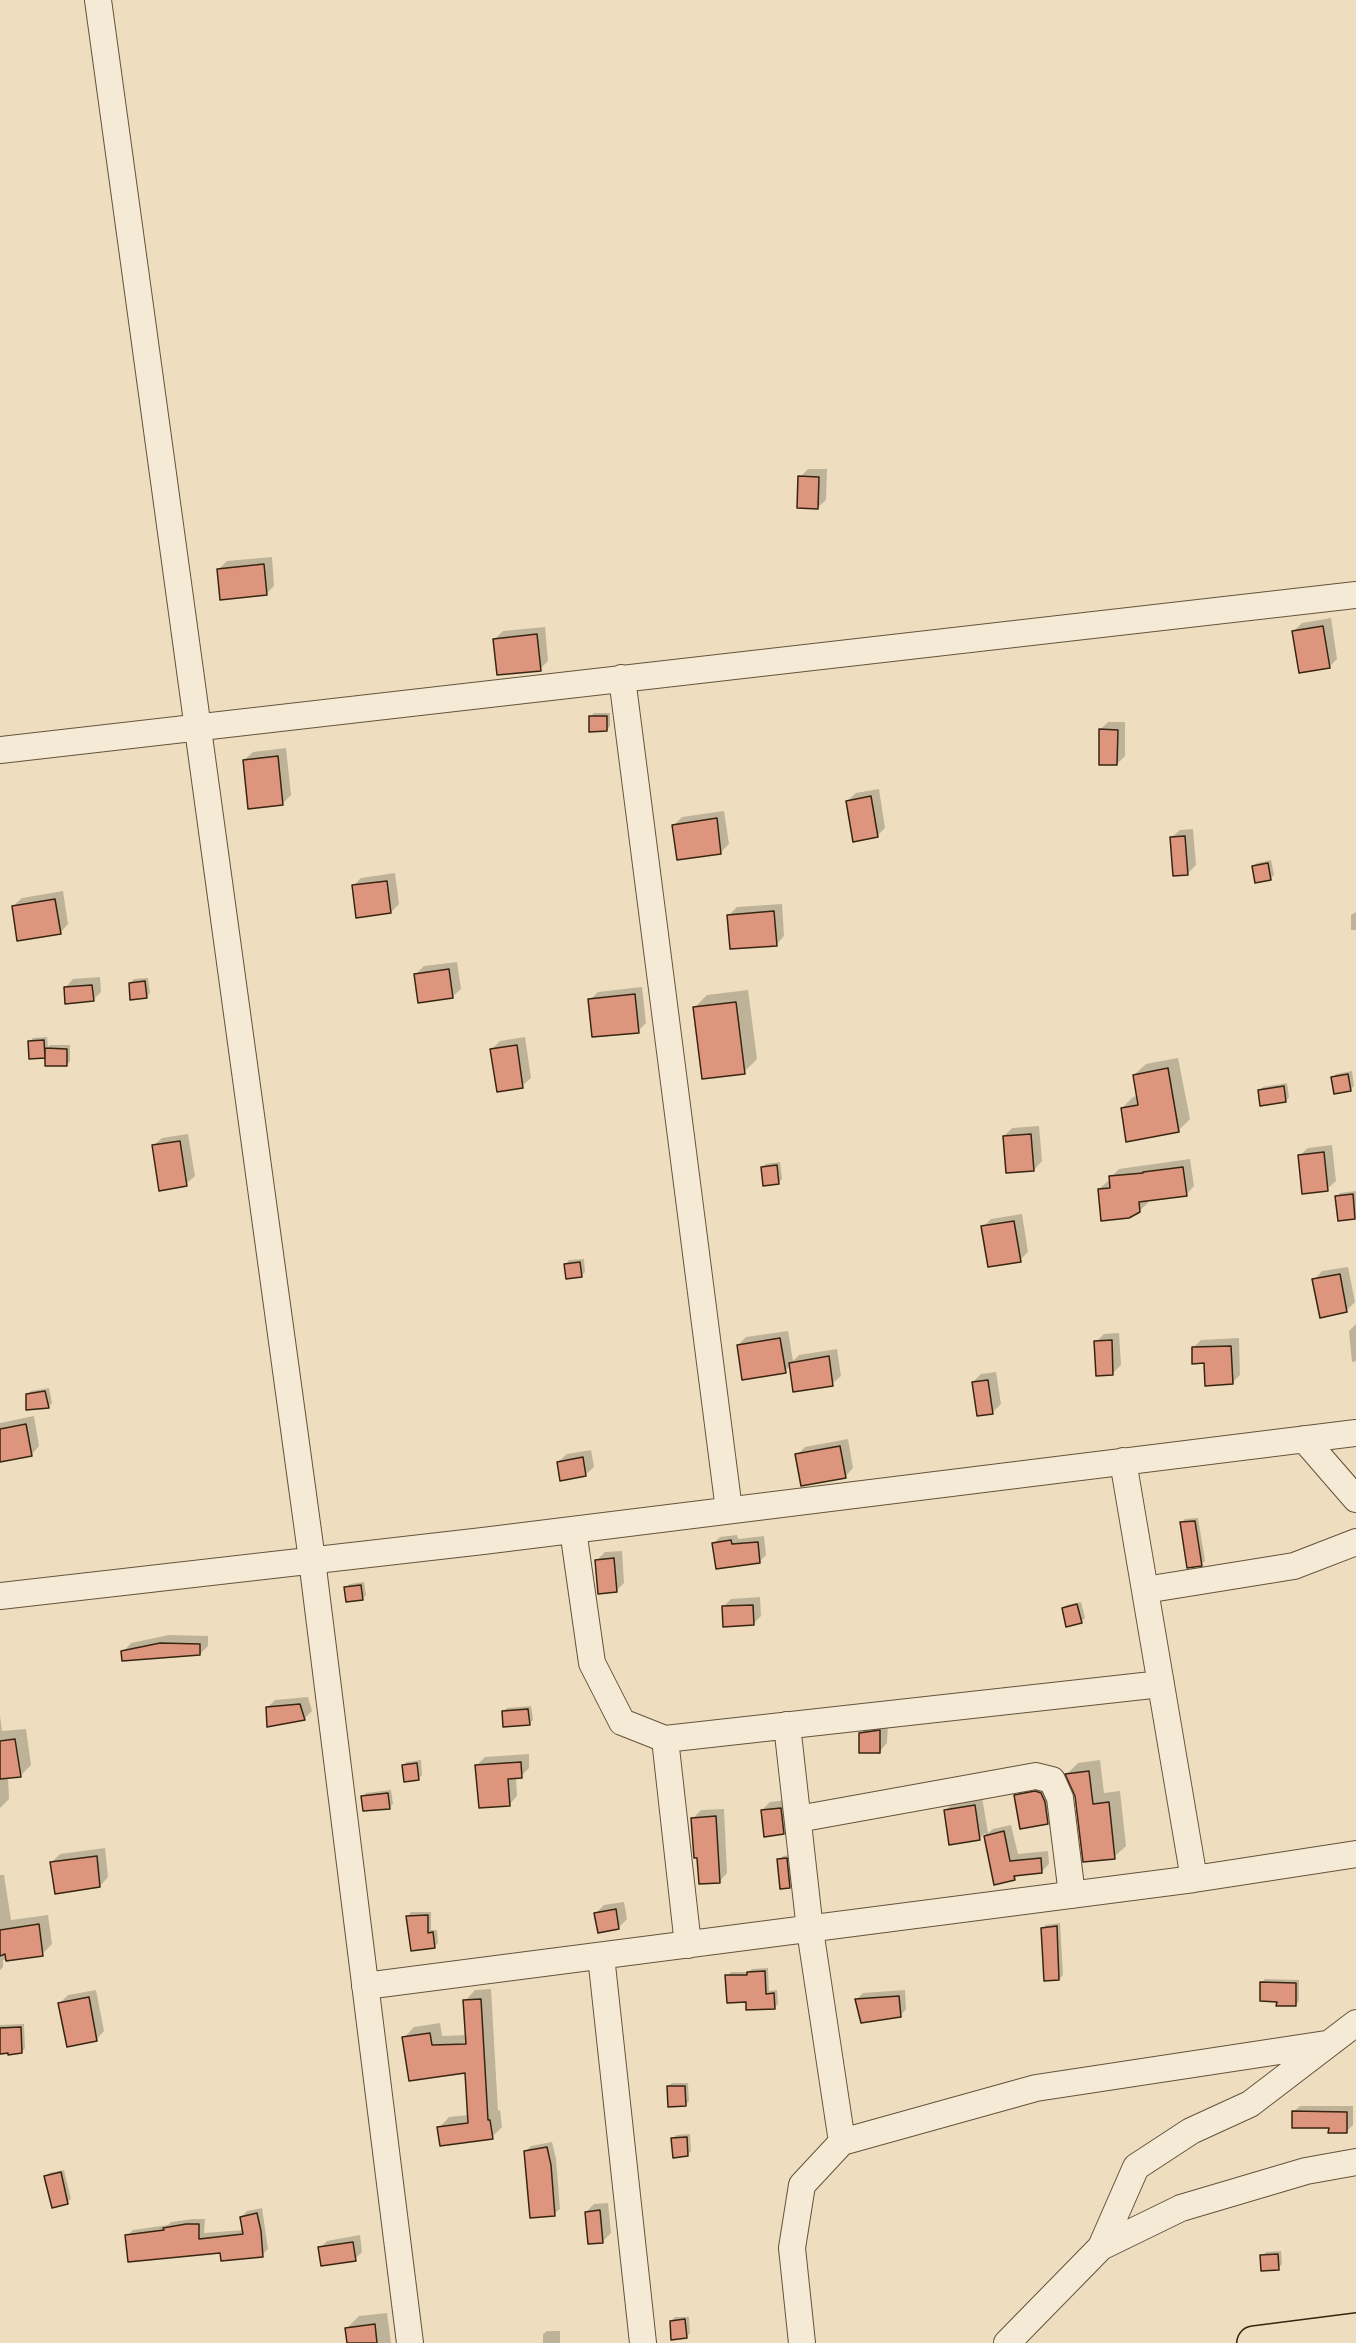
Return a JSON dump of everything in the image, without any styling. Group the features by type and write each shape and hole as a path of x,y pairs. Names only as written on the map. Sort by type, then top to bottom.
{"highway":[{"path":"1254,2343 1346,2335"}],"street":[{"path":"98,0 312,1560 410,2343"},
{"path":"0,750 1356,595"},
{"path":"622,678 729,1510"},
{"path":"0,1596 573,1530 1356,1433"},
{"path":"1304,1439 1356,1499"},
{"path":"1123,1461 1194,1879"},
{"path":"573,1530 592,1663 622,1722 665,1739 1161,1684"},
{"path":"1145,1590 1294,1566 1356,1542"},
{"path":"787,1725 810,1930 842,2142"},
{"path":"665,1739 688,1945"},
{"path":"798,1819 1036,1776 1052,1780 1060,1798 1072,1895"},
{"path":"365,1986 1194,1879 1356,1854"},
{"path":"601,1956 643,2343"},
{"path":"1101,2247 1136,2167 1191,2131 1250,2104 1356,2023"},
{"path":"802,2343 792,2248 802,2185 842,2142 1036,2088 1326,2044"},
{"path":"1007,2343 1101,2247 1181,2208 1306,2171 1356,2162"}],"building":[{"path":"798,476 819,477 818,509 797,508"},
{"path":"264,564 267,595 220,600 217,569"},
{"path":"1323,626 1330,668 1299,673 1292,631"},
{"path":"537,634 541,671 497,675 493,639"},
{"path":"589,716 607,716 607,731 589,732"},
{"path":"1099,729 1118,730 1117,765 1099,765"},
{"path":"278,756 283,805 248,809 243,760"},
{"path":"871,796 878,837 853,842 846,801"},
{"path":"717,818 721,854 677,860 672,825"},
{"path":"1185,836 1188,875 1173,876 1170,837"},
{"path":"1268,863 1271,880 1255,883 1252,866"},
{"path":"387,881 391,913 356,918 352,885"},
{"path":"55,899 61,934 17,941 12,906"},
{"path":"774,911 777,946 730,949 727,915"},
{"path":"449,969 453,998 418,1003 414,974"},
{"path":"145,981 147,998 130,1000 129,983"},
{"path":"92,985 94,1001 65,1004 64,987"},
{"path":"635,994 639,1033 592,1037 588,999"},
{"path":"736,1002 745,1074 702,1079 693,1007"},
{"path":"44,1040 45,1058 29,1059 28,1041"},
{"path":"517,1045 523,1088 497,1092 490,1049"},
{"path":"45,1048 67,1049 67,1066 45,1066"},
{"path":"1168,1068 1179,1132 1126,1142 1121,1108 1138,1105 1133,1075"},
{"path":"1348,1074 1351,1091 1334,1094 1331,1077"},
{"path":"1284,1086 1286,1102 1260,1106 1258,1090"},
{"path":"1031,1134 1034,1171 1006,1173 1003,1136"},
{"path":"180,1141 187,1186 159,1191 152,1145"},
{"path":"1324,1152 1328,1191 1302,1194 1298,1155"},
{"path":"777,1165 779,1184 763,1186 761,1167"},
{"path":"1183,1167 1187,1196 1139,1202 1140,1212 1129,1218 1101,1221 1098,1189 1110,1188 1109,1176"},
{"path":"1353,1194 1355,1219 1338,1221 1335,1196"},
{"path":"1014,1221 1021,1262 988,1267 981,1226"},
{"path":"580,1262 582,1277 566,1279 564,1264"},
{"path":"1340,1274 1347,1312 1320,1318 1312,1279"},
{"path":"780,1338 786,1373 742,1380 737,1345"},
{"path":"1112,1340 1113,1375 1096,1376 1094,1341"},
{"path":"1231,1346 1233,1384 1205,1386 1204,1363 1192,1364 1192,1347"},
{"path":"829,1356 833,1386 793,1392 789,1363"},
{"path":"988,1380 993,1414 977,1416 972,1382"},
{"path":"45,1391 49,1408 26,1410 26,1394"},
{"path":"26,1424 32,1456 0,1462 0,1429"},
{"path":"840,1446 846,1478 801,1486 795,1454"},
{"path":"583,1457 586,1476 560,1481 557,1462"},
{"path":"1195,1521 1202,1566 1187,1568 1180,1522"},
{"path":"731,1540 732,1544 758,1542 760,1563 716,1569 712,1543"},
{"path":"614,1558 617,1592 598,1594 595,1560"},
{"path":"361,1585 363,1600 346,1602 344,1587"},
{"path":"1077,1604 1082,1623 1066,1627 1062,1608"},
{"path":"753,1605 754,1625 723,1627 722,1606"},
{"path":"160,1643 200,1644 200,1655 122,1661 121,1651"},
{"path":"300,1704 305,1720 267,1727 266,1707"},
{"path":"528,1709 530,1725 503,1727 502,1711"},
{"path":"880,1730 880,1753 859,1753 859,1733"},
{"path":"15,1739 21,1777 0,1779 0,1741"},
{"path":"521,1762 522,1778 508,1779 510,1806 479,1808 475,1765"},
{"path":"417,1763 419,1780 404,1782 402,1765"},
{"path":"1089,1771 1093,1804 1109,1802 1115,1859 1083,1862 1075,1796 1065,1774"},
{"path":"1035,1791 1041,1793 1045,1802 1048,1824 1020,1829 1014,1795"},
{"path":"388,1793 390,1809 363,1811 361,1796"},
{"path":"975,1805 980,1840 949,1845 944,1810"},
{"path":"781,1808 784,1834 764,1837 761,1810"},
{"path":"716,1816 720,1883 699,1884 697,1858 694,1858 691,1818"},
{"path":"1004,1831 1010,1861 1041,1858 1042,1873 1014,1876 1015,1880 994,1885 984,1836"},
{"path":"97,1856 100,1887 55,1894 50,1862"},
{"path":"787,1858 790,1888 780,1889 777,1859"},
{"path":"616,1909 619,1929 598,1933 594,1913"},
{"path":"428,1915 428,1933 433,1932 435,1948 411,1951 406,1916"},
{"path":"39,1924 43,1956 6,1961 5,1954 0,1956 0,1930"},
{"path":"1057,1926 1059,1980 1044,1981 1041,1928"},
{"path":"765,1971 766,1994 774,1993 775,2009 746,2010 746,2002 727,2003 725,1975 747,1975 747,1972"},
{"path":"1260,1982 1296,1983 1296,2006 1276,2006 1277,2002 1260,2001"},
{"path":"899,1996 901,2017 861,2023 855,1999"},
{"path":"89,1997 97,2041 67,2047 58,2003"},
{"path":"481,1999 488,2120 490,2120 493,2139 440,2146 437,2127 468,2123 465,2073 409,2081 402,2037 430,2033 432,2045 466,2044 463,2000"},
{"path":"21,2027 22,2053 0,2054 0,2028"},
{"path":"667,2086 685,2086 686,2106 668,2107"},
{"path":"1292,2111 1347,2112 1347,2133 1328,2133 1329,2128 1292,2128"},
{"path":"687,2137 688,2156 673,2158 671,2138"},
{"path":"547,2147 551,2165 555,2216 530,2218 524,2151"},
{"path":"61,2172 68,2204 52,2208 44,2176"},
{"path":"600,2210 603,2243 588,2244 585,2212"},
{"path":"257,2213 263,2257 221,2261 220,2253 128,2262 125,2235 164,2230 163,2228 186,2224 199,2224 199,2239 243,2234 240,2217"},
{"path":"353,2242 356,2261 321,2266 318,2247"},
{"path":"1278,2254 1279,2270 1261,2271 1260,2255"},
{"path":"685,2319 687,2338 671,2340 670,2321"},
{"path":"375,2324 377,2343 347,2343 345,2328"}]}
